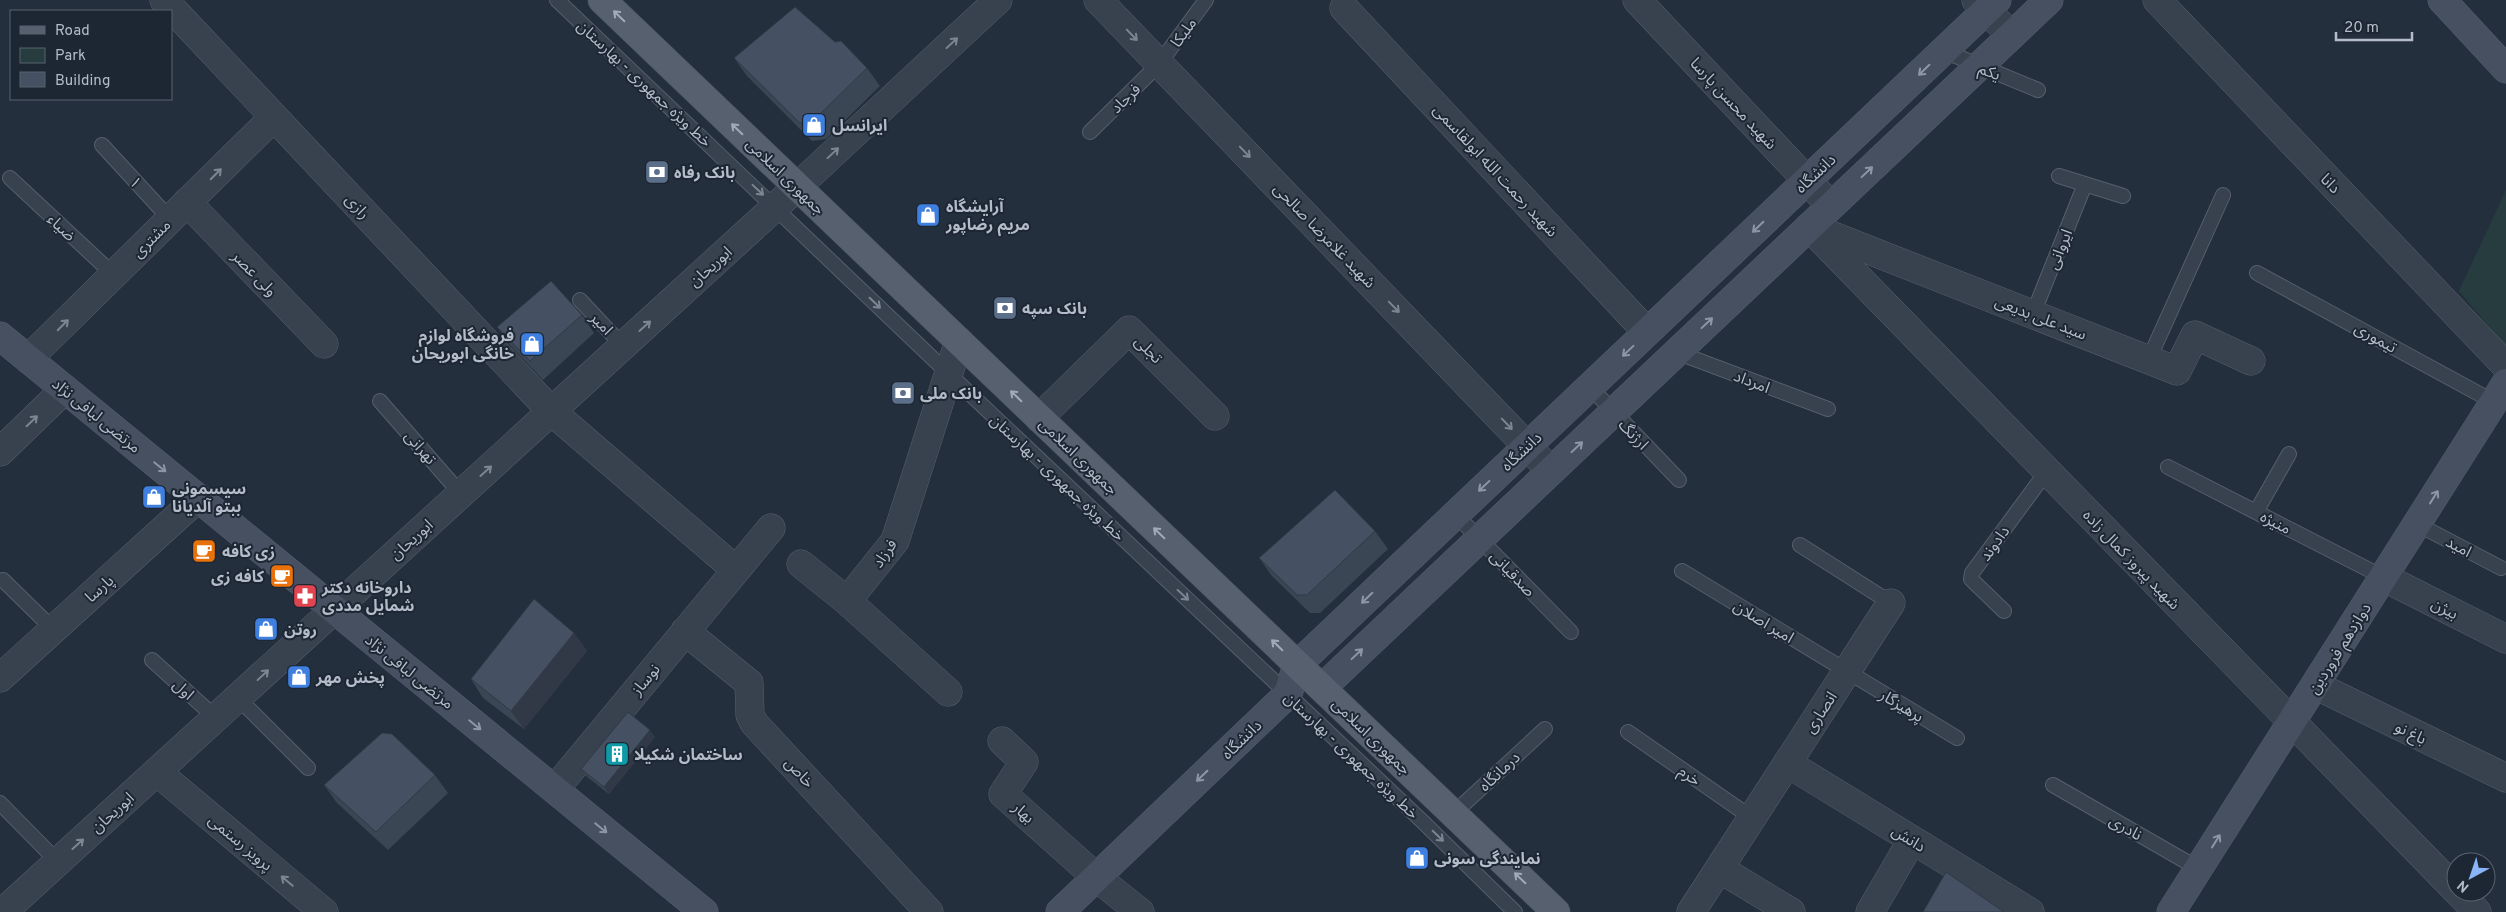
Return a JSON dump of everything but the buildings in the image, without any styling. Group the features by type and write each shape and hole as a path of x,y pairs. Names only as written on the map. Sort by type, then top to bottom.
{"main road":[{"name":"جمهوری اسلامی","path":"602,0 1556,912"},
{"path":"1322,688 2049,0"},
{"path":"2442,0 2506,69"},
{"name":"دانشگاه","path":"1060,912 1288,694 1297,665 1944,51 1986,4"},
{"path":"1785,201 1809,226"},
{"path":"1647,332 1676,352"},
{"name":"مرتضی لبافی نژاد","path":"0,336 704,912"},
{"name":"دوازدهم فروردین","path":"2171,912 2500,392"}],"street":[{"name":"ابوریحان","path":"3,912 775,207 998,0"},
{"name":"شهید غلامرضا صالحی","path":"1098,0 1551,470"},
{"name":"شهید محسن پارسا","path":"1637,0 1831,206"},
{"name":"دانا","path":"2157,0 2506,366"},
{"name":"رازی","path":"166,1 551,411"},
{"path":"1986,4 2011,36"},
{"name":"شهید رحمت الله ابولقاسمی","path":"1344,8 1647,332"},
{"name":"مشتری","path":"28,359 274,117"},
{"name":"ولی عصر","path":"178,211 324,344"},
{"name":"سید علی بدیعی","path":"1809,226 2177,371 2195,335 2251,361"},
{"name":"شهید پیروز کمال زاده","path":"1809,226 2446,880"},
{"name":"تجلی","path":"1039,418 1129,330 1215,416"},
{"name":"فرزاد","path":"847,601 894,541 959,342"},
{"path":"0,452 65,389"},
{"path":"551,411 736,570"},
{"name":"پارسا","path":"0,678 198,498"},
{"name":"نوساز","path":"555,790 770,528"},
{"path":"801,564 847,601 948,692"},
{"name":"بیژن","path":"2384,577 2506,639"},
{"name":"انصاری","path":"1691,912 1890,603"},
{"name":"خاص","path":"685,631 749,683 750,715 754,723 929,912"},
{"name":"باغ نو","path":"2315,685 2506,778"},
{"name":"بهار","path":"1002,741 1024,762 1004,794 1096,877"},
{"name":"دانش","path":"1787,763 2030,912"},
{"name":"پرویز رستمی","path":"157,772 324,912"},
{"path":"1870,912 1912,840"},
{"path":"1720,869 1791,912"},
{"path":"1096,877 1140,912"},
{"name":"شهید پیروز کمال زاده","path":"2467,902 2477,912"}],"lane":[{"name":"خط ویژه جمهوری - بهارستان","path":"557,0 1515,912"},
{"name":"ملیکا","path":"1160,64 1206,0"},
{"name":"یکم","path":"1944,51 2038,90"},
{"name":"فرجاد","path":"1090,132 1160,64"},
{"name":"۱","path":"102,145 178,211"},
{"path":"2059,176 2124,196"},
{"name":"ضیاء","path":"10,178 114,275"},
{"name":"ایروانی","path":"2033,314 2085,184"},
{"path":"2149,359 2223,195"},
{"name":"تیموری","path":"2257,273 2500,392"},
{"name":"امیر","path":"580,300 623,346"},
{"name":"امرداد","path":"1676,352 1828,409"},
{"name":"ارژنگ","path":"1590,387 1679,480"},
{"name":"تهرانی","path":"380,401 461,494"},
{"path":"2256,512 2288,454"},
{"name":"منیژه","path":"2168,467 2384,577"},
{"name":"دادوند","path":"2004,611 1975,584 1971,578 1972,573 2046,471"},
{"name":"صدقیانی","path":"1456,514 1570,632"},
{"name":"امید","path":"2417,524 2501,568"},
{"name":"انصاری","path":"1800,545 1890,603"},
{"name":"امیر اصلان","path":"1682,571 1846,671"},
{"path":"3,580 53,629"},
{"name":"اول","path":"152,660 216,718"},
{"name":"پرهیزگار","path":"1846,671 1957,738"},
{"path":"238,698 308,768"},
{"name":"درمانگاه","path":"1453,814 1544,728"},
{"name":"خرم","path":"1628,732 1752,818"},
{"name":"نادری","path":"2053,785 2199,869"},
{"path":"0,802 58,862"}],"green space":[{"path":"2506,190 2506,347 2459,291"}],"place":[{"name":"ایرانسل","path":"814,125"},
{"name":"بانک رفاه","path":"657,172"},
{"name":"آرایشگاه مریم رضاپور","path":"928,215"},
{"name":"بانک سپه","path":"1005,308"},
{"name":"فروشگاه لوازم خانگی ابوریحان","path":"532,344"},
{"name":"بانک ملی","path":"903,393"},
{"name":"سیسمونی ببتو آلدیانا","path":"154,497"},
{"name":"زی کافه","path":"204,551"},
{"name":"کافه زی","path":"282,576"},
{"name":"داروخانه دکتر شمایل مددی","path":"305,596"},
{"name":"روتن","path":"266,629"},
{"name":"پخش مهر","path":"299,677"},
{"name":"ساختمان شکیلا","path":"617,754"},
{"name":"نمایندگی سونی","path":"1417,858"}]}
